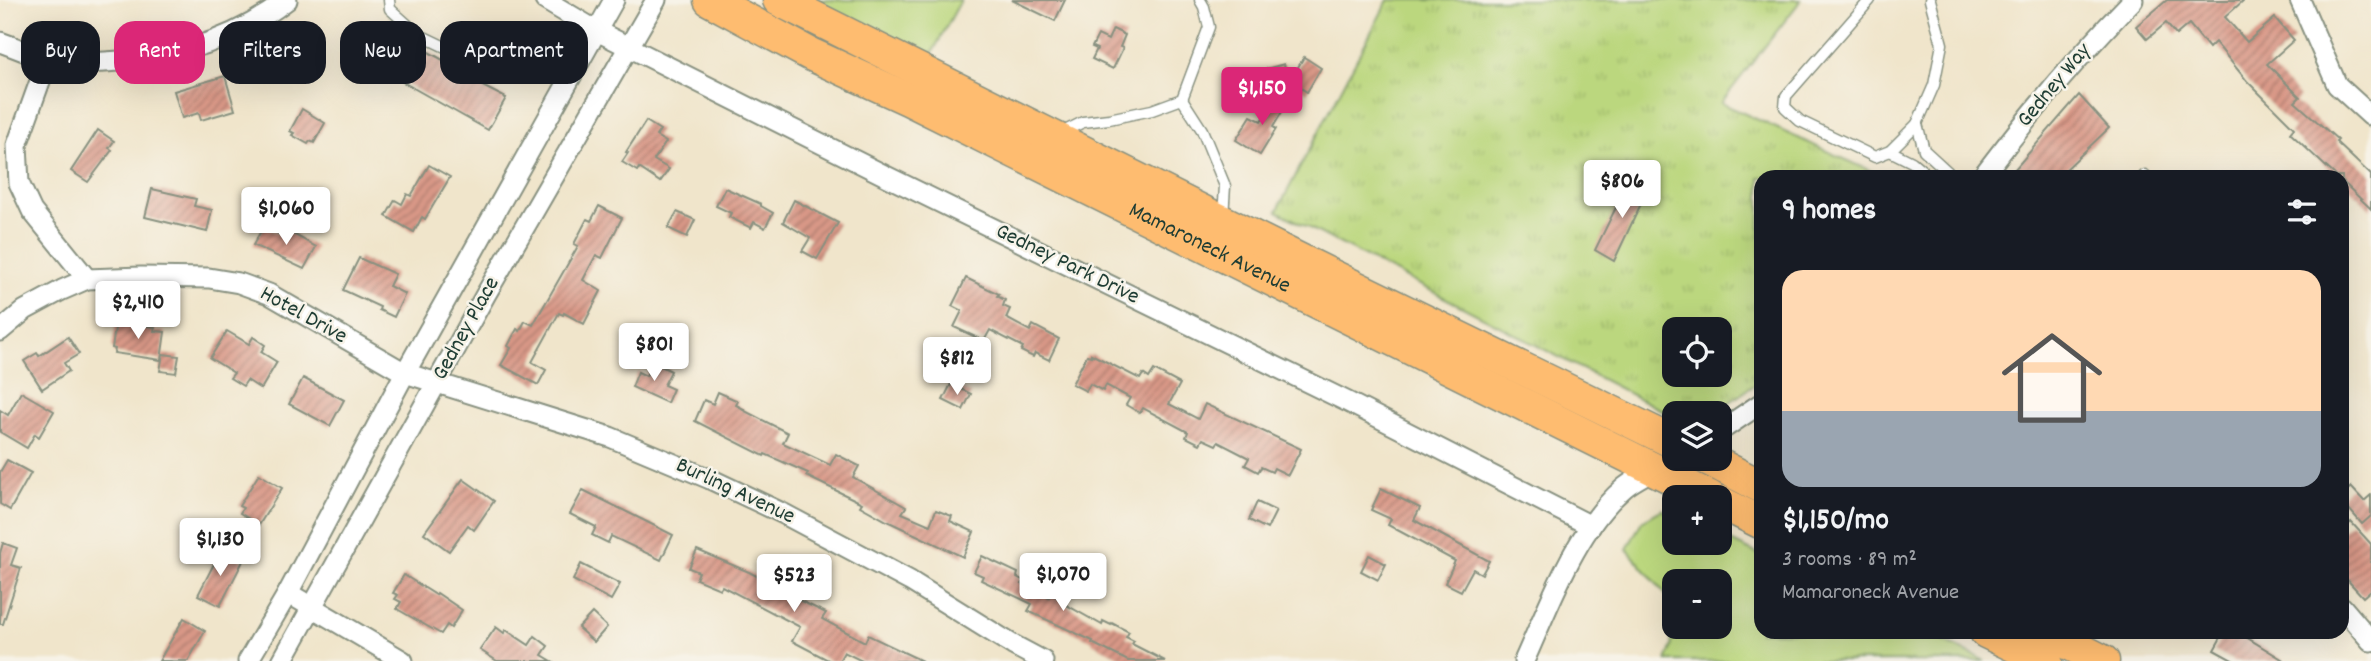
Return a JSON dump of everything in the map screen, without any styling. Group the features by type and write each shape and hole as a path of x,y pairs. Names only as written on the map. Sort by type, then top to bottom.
{"main road":[{"name":"Mamaroneck Avenue","path":"710,0 810,54 1662,462"},
{"name":"Mamaroneck Avenue","path":"779,0 1662,437"},
{"name":"Mamaroneck Avenue","path":"1675,471 1694,485"},
{"path":"1731,471 1754,483"},
{"path":"1732,508 1754,519"},
{"path":"2000,639 2046,661"},
{"path":"2060,639 2103,661"}],"street":[{"path":"100,62 130,61 182,52 230,34 286,0"},
{"name":"Gedney Park Drive","path":"545,0 628,47 1346,401 1591,526"},
{"name":"Gedney Place","path":"248,661 288,593 590,27 614,0"},
{"name":"Gedney Place","path":"282,661 314,608 437,382 656,0"},
{"name":"Gedney Way","path":"1987,170 2082,52 2133,0"},
{"path":"2300,0 2337,85 2371,116"},
{"path":"0,42 21,49"},
{"path":"39,84 17,145 19,183 32,211 87,279"},
{"name":"Hotel Drive","path":"0,331 25,310 87,279 209,278 239,283 269,294 405,373"},
{"name":"Burling Avenue","path":"405,373 610,437 710,479 784,514 910,581 1043,661"},
{"path":"1732,424 1754,408"},
{"path":"1524,661 1573,557 1591,526 1625,488 1662,466"},
{"path":"288,593 403,661"},
{"path":"2349,615 2371,641"}],"lane":[{"path":"1054,137 1083,122 1152,110 1182,99 1209,27 1200,0"},
{"path":"1870,0 1786,96 1785,107 1800,121 1875,157 1890,151 1917,124 1934,85 1942,44 1930,0"},
{"path":"390,5 418,34 492,70 529,59 590,27"},
{"path":"1182,99 1202,130 1225,186 1223,221"},
{"path":"1917,124 1924,150 1946,170"},
{"path":"1890,151 1922,170"}],"green space":[{"path":"780,0 961,0 922,72"},
{"path":"1388,0 1801,0 1721,103 1869,170 1754,170 1754,385 1731,401 1662,401 1662,410 1277,211"},
{"path":"1662,510 1662,555 1732,555 1732,542 1754,552 1754,639 1939,639 1985,661 1666,661 1671,639 1732,639 1732,569 1662,569 1662,590 1627,549 1642,521"}],"building":[{"path":"1012,0 1065,0 1055,21"},
{"path":"2167,0 2244,0 2225,17 2247,42 2275,18 2294,40 2267,64 2300,97 2295,102 2338,140 2336,142 2371,175 2371,209 2349,188 2349,170 2330,170 2290,133 2294,128 2247,81 2215,42 2209,48 2189,24 2176,35 2166,23 2147,39 2136,26"},
{"path":"1113,29 1125,35 1120,47 1123,48 1113,69 1092,59 1097,49 1092,47 1098,35 1108,40"},
{"path":"426,51 440,58 440,84 478,84 506,98 488,130 406,84 426,84"},
{"path":"1304,57 1321,68 1307,92 1290,81"},
{"path":"1284,64 1289,82 1272,87 1266,69"},
{"path":"219,78 219,84 227,84 235,110 201,120 199,113 182,118 174,91"},
{"path":"1279,93 1289,100 1260,155 1236,140 1251,116 1261,121"},
{"path":"2079,95 2109,128 2065,170 2014,170"},
{"path":"302,109 325,123 314,143 310,141 308,144 290,131"},
{"path":"646,121 660,130 656,136 666,142 654,160 669,169 660,182 639,168 637,171 622,162"},
{"path":"98,130 114,141 109,148 112,150 88,182 71,171"},
{"path":"429,165 450,177 414,232 386,216 395,200 402,204 407,194 411,196"},
{"path":"1630,179 1648,189 1614,261 1595,250"},
{"path":"725,188 761,204 773,213 765,228 754,222 751,228 729,217 731,213 716,206"},
{"path":"152,189 196,199 194,206 212,210 207,232 145,217"},
{"path":"794,200 838,223 817,259 802,251 810,238 783,222"},
{"path":"599,206 622,218 602,258 596,255 583,280 601,291 584,324 559,313 532,362 546,370 538,385 501,365 511,348 508,346 517,329 520,331 525,321 533,325 578,246 574,244 587,219 591,221"},
{"path":"677,212 695,220 687,237 668,228"},
{"path":"264,226 281,235 284,229 316,247 304,269 253,245"},
{"path":"359,258 395,274 389,286 405,294 394,317 379,310 380,307 343,290"},
{"path":"966,278 999,294 997,296 1005,300 1003,306 1010,309 1006,318 1030,331 1033,325 1059,339 1049,360 1035,353 1033,357 1021,351 1023,347 990,330 984,341 954,327 962,311 952,306"},
{"path":"116,322 155,327 154,331 165,332 161,360 114,353 115,349 112,348"},
{"path":"227,331 249,344 253,337 265,345 261,352 277,362 261,389 247,380 243,386 230,378 234,373 210,358"},
{"path":"68,337 79,354 64,363 69,371 42,389 24,361 37,353 39,356"},
{"path":"163,354 179,356 176,373 160,371"},
{"path":"1091,354 1140,379 1143,374 1149,378 1154,370 1180,384 1169,404 1198,419 1205,404 1301,449 1288,475 1274,468 1272,472 1261,467 1258,472 1245,465 1249,458 1218,442 1216,445 1203,439 1200,444 1186,437 1188,432 1143,408 1140,413 1126,405 1130,398 1106,385 1103,391 1090,384 1086,391 1072,384 1087,355"},
{"path":"653,362 671,371 664,385 673,389 667,403 632,387 638,372 646,376"},
{"path":"303,378 344,400 330,426 289,404"},
{"path":"951,384 971,394 963,410 943,400"},
{"path":"21,392 54,411 39,437 35,434 27,448 0,432 0,410 8,415"},
{"path":"718,392 738,401 736,405 743,410 788,433 783,443 830,465 836,454 859,466 853,477 906,507 902,513 930,525 936,510 952,516 950,521 974,532 963,557 887,521 860,506 862,503 806,476 808,473 765,454 764,456 695,421 704,400 713,404"},
{"path":"7,460 31,473 10,510 0,504 0,472"},
{"path":"259,474 282,488 259,525 240,513 243,508 239,506"},
{"path":"463,479 494,501 474,530 468,525 449,551 424,533"},
{"path":"2351,487 2364,501 2371,495 2371,516 2362,524 2349,509"},
{"path":"1381,489 1420,508 1414,520 1489,561 1482,574 1473,569 1461,591 1445,583 1455,561 1388,525 1391,519 1371,510"},
{"path":"583,490 673,535 661,560 611,536 608,543 592,535 596,527 570,514"},
{"path":"1257,502 1276,511 1267,529 1249,520"},
{"path":"2351,522 2371,544 2371,590 2363,597 2349,582"},
{"path":"3,543 17,548 11,565 21,568 3,624 0,624 0,553"},
{"path":"221,550 243,561 220,606 198,595"},
{"path":"697,550 749,572 826,613 822,619 865,642 868,635 922,661 862,661 844,652 839,661 830,661 792,641 800,627 722,586 720,589 696,579 699,572 689,568"},
{"path":"1369,555 1386,564 1378,580 1361,571"},
{"path":"982,556 1018,573 1017,577 1024,581 1022,584 1049,597 1050,594 1064,600 1063,603 1102,625 1103,621 1111,625 1112,623 1129,632 1126,637 1134,641 1132,644 1165,661 1128,661 1092,643 1093,641 1028,611 1032,604 981,580 983,576 974,572"},
{"path":"581,564 620,584 611,600 573,580"},
{"path":"404,575 462,610 451,628 447,625 441,634 397,609 401,602 395,599 398,595 393,593"},
{"path":"592,613 607,627 594,642 578,628"},
{"path":"184,618 205,631 188,661 159,661"},
{"path":"496,627 504,633 506,630 529,645 535,636 548,646 542,655 552,661 497,661 480,650"},
{"path":"2220,639 2249,639 2285,661 2234,661 2214,650"}]}
